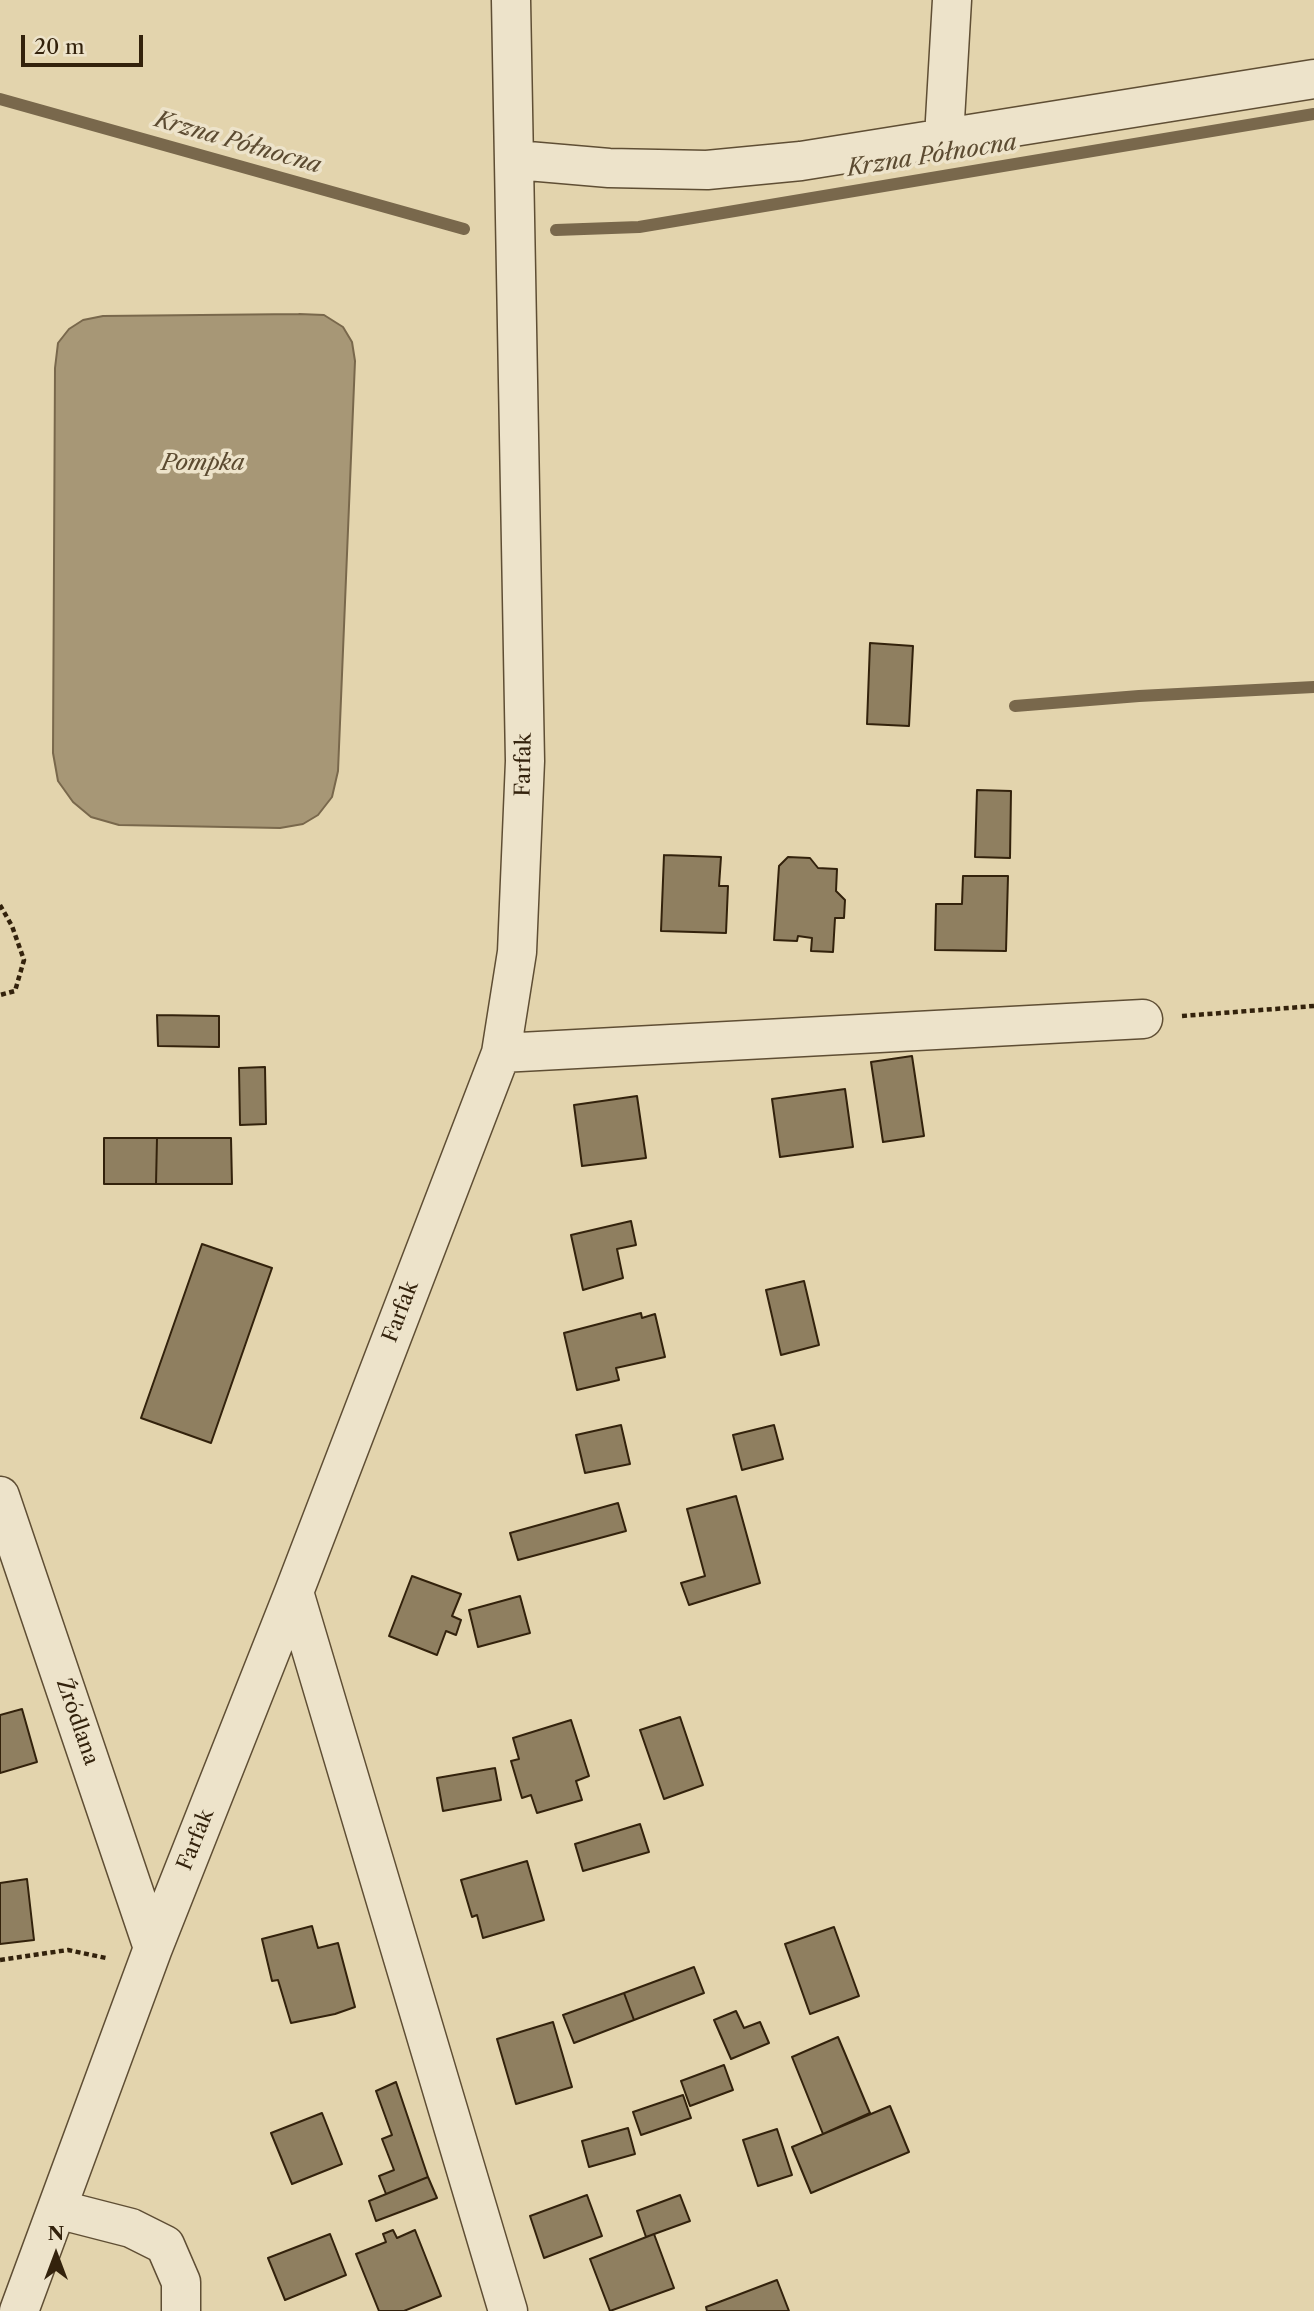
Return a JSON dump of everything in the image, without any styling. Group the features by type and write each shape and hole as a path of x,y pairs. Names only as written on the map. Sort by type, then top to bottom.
{"street":[{"name":"Farfak","path":"19,2311 150,1957 294,1592 501,1053 517,952 525,761 511,0"},
{"path":"944,137 952,0"},
{"path":"516,160 609,168 707,170 801,161 1314,79"},
{"path":"501,1053 1143,1019"},
{"name":"Źródlana","path":"0,1496 150,1957"},
{"path":"294,1592 508,2311"},
{"path":"57,2209 131,2228 165,2245 181,2282 181,2311"}],"path":[{"path":"0,905 12,926 24,960 15,990 0,995"},
{"path":"1143,1019 1314,1006"},
{"path":"0,1960 68,1950 150,1957"}],"water":[{"name":"Pompka","path":"324,315 343,327 352,342 355,361 338,771 332,797 318,815 303,824 280,828 119,825 91,817 73,802 58,781 53,753 55,368 58,343 69,329 83,320 103,316"}],"building":[{"path":"870,643 913,646 909,726 867,724"},
{"path":"977,790 1011,791 1010,858 975,857"},
{"path":"664,855 721,857 719,886 728,886 726,933 661,931"},
{"path":"788,857 810,858 818,868 837,869 836,891 845,900 844,918 835,918 833,952 811,951 812,938 798,936 797,941 774,940 779,866"},
{"path":"963,876 1008,876 1006,951 935,950 936,904 962,904"},
{"path":"157,1015 219,1016 219,1047 158,1046"},
{"path":"912,1056 924,1136 883,1142 871,1062"},
{"path":"265,1067 266,1124 240,1125 239,1068"},
{"path":"845,1089 853,1147 780,1157 772,1099"},
{"path":"637,1096 646,1158 582,1166 574,1105"},
{"path":"104,1138 157,1138 156,1184 104,1184"},
{"path":"157,1138 231,1138 232,1184 156,1184"},
{"path":"631,1221 636,1245 617,1249 623,1278 583,1290 571,1235"},
{"path":"202,1244 272,1268 211,1443 141,1418"},
{"path":"804,1281 819,1345 781,1355 766,1290"},
{"path":"641,1313 642,1318 655,1314 665,1357 616,1368 619,1380 577,1390 564,1333"},
{"path":"621,1425 630,1464 585,1473 576,1435"},
{"path":"774,1425 783,1459 742,1470 733,1435"},
{"path":"736,1496 760,1583 689,1605 681,1583 705,1576 687,1509"},
{"path":"618,1503 626,1531 518,1560 510,1533"},
{"path":"412,1576 461,1594 452,1616 461,1620 456,1635 446,1631 437,1655 389,1636"},
{"path":"520,1596 530,1633 478,1647 469,1610"},
{"path":"22,1709 37,1762 0,1773 0,1715"},
{"path":"680,1717 703,1785 664,1799 640,1730"},
{"path":"571,1720 589,1776 576,1781 582,1800 537,1813 531,1795 522,1798 511,1761 519,1759 513,1738"},
{"path":"495,1768 501,1800 443,1811 437,1778"},
{"path":"640,1824 649,1852 583,1871 575,1844"},
{"path":"527,1861 544,1920 483,1938 477,1915 472,1917 461,1880"},
{"path":"27,1879 34,1940 0,1944 0,1883"},
{"path":"312,1926 318,1948 338,1943 355,2007 291,2023 278,1980 272,1981 262,1939"},
{"path":"834,1927 859,1996 810,2014 785,1944"},
{"path":"694,1967 704,1993 634,2020 624,1993"},
{"path":"624,1993 634,2020 574,2043 563,2015"},
{"path":"736,2011 744,2028 760,2022 769,2043 731,2059 714,2020"},
{"path":"553,2022 572,2087 516,2104 497,2039"},
{"path":"838,2037 870,2113 823,2134 792,2057"},
{"path":"724,2065 733,2090 690,2106 681,2081"},
{"path":"396,2082 428,2177 386,2194 379,2176 394,2170 382,2139 392,2135 376,2091"},
{"path":"683,2095 691,2118 641,2135 633,2112"},
{"path":"890,2106 909,2152 811,2193 792,2147"},
{"path":"322,2113 342,2164 292,2184 271,2133"},
{"path":"628,2128 635,2154 589,2167 582,2141"},
{"path":"777,2129 792,2175 758,2186 743,2140"},
{"path":"428,2177 437,2198 376,2221 369,2201"},
{"path":"587,2195 602,2236 544,2258 530,2216"},
{"path":"680,2195 690,2221 646,2237 637,2211"},
{"path":"393,2230 397,2238 415,2230 441,2296 404,2311 379,2311 356,2254 386,2242 383,2234"},
{"path":"330,2234 346,2275 285,2300 268,2258"},
{"path":"654,2234 674,2288 610,2311 590,2259"},
{"path":"777,2280 789,2311 707,2311 706,2307"}],"waterway":[{"name":"Krzna Północna","path":"0,99 464,229"},
{"name":"Krzna Północna","path":"556,230 639,227 1314,114"},
{"path":"1015,706 1139,696 1314,687"}]}
